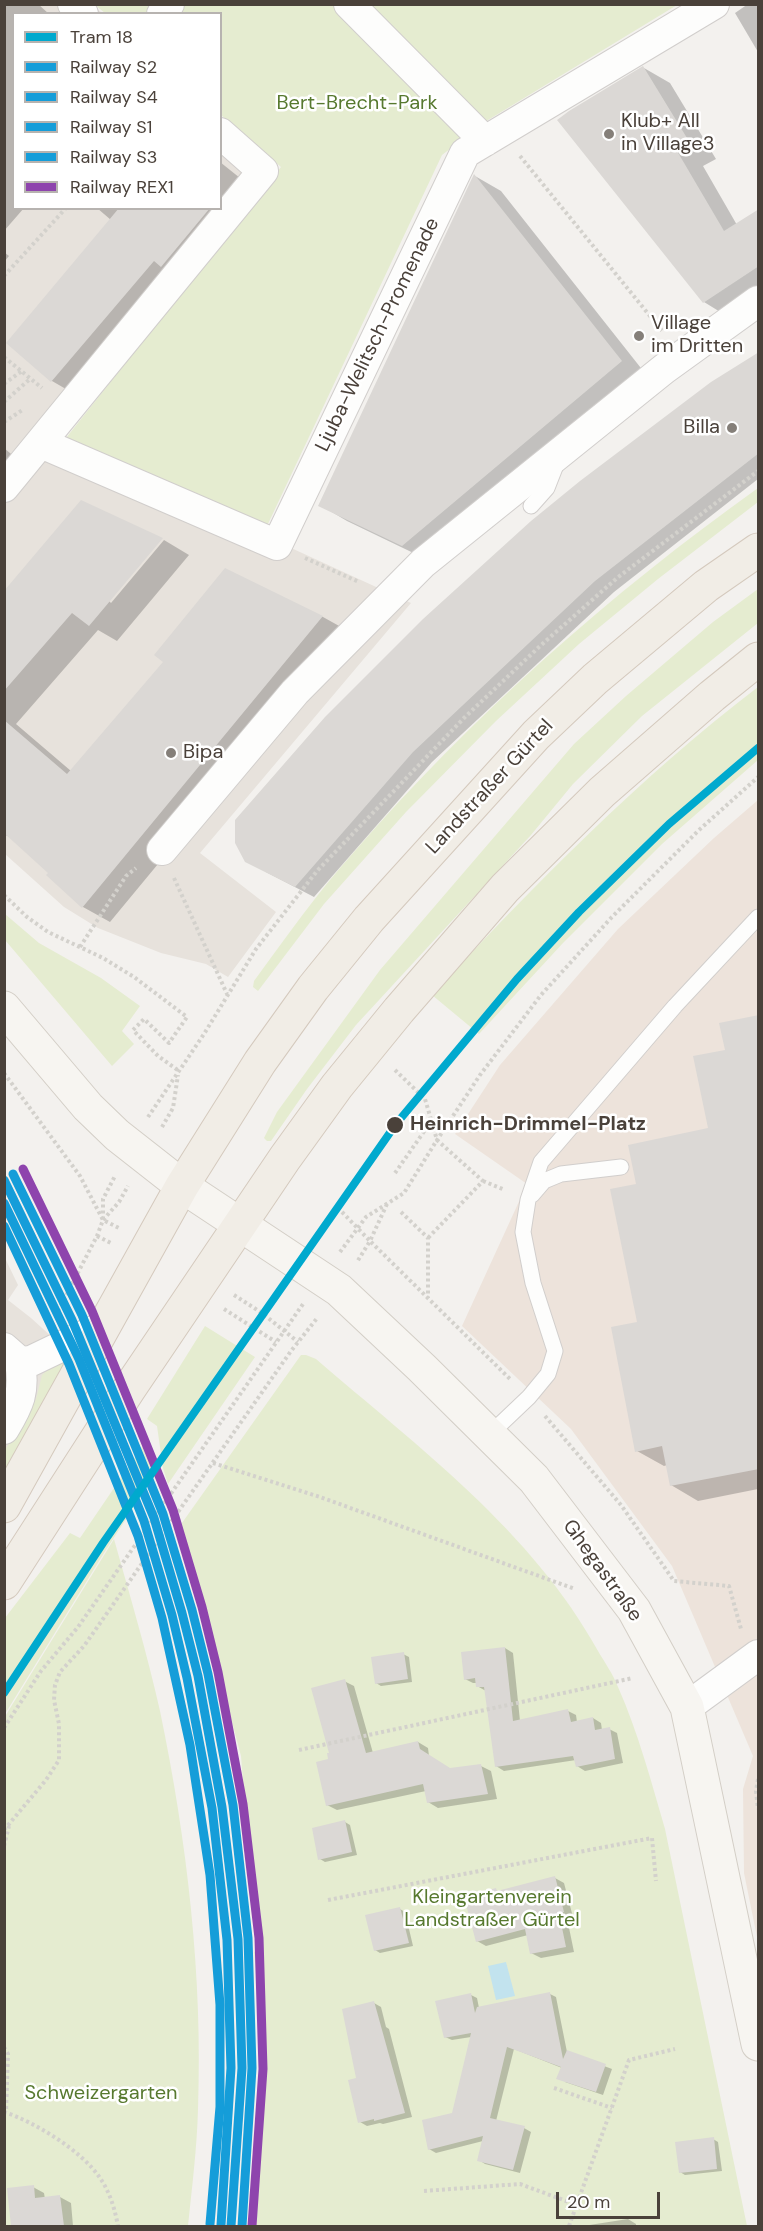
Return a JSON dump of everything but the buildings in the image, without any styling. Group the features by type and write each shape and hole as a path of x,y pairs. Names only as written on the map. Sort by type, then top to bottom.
{"main road":[{"name":"Landstraßer Gürtel","path":"182,1186 260,1062 313,988 369,919 536,735 595,679 706,586 759,550"},
{"path":"4,1583 129,1389 240,1224 337,1086 399,1010 505,888 602,792 712,696 759,659"},
{"path":"4,1506 182,1186"}],"street":[{"path":"349,4 493,136"},
{"name":"Ljuba-Welitsch-Promenade","path":"41,443 278,545 465,153 714,4"},
{"path":"4,486 263,171 222,136"},
{"path":"162,850 295,692 423,563 682,356 759,301"},
{"path":"4,1008 88,1107 124,1140 182,1186 240,1224"},
{"name":"Ghegastraße","path":"240,1224 330,1283 534,1479 634,1610 687,1707 759,2044"},
{"path":"4,1429 19,1404 23,1383 19,1357 104,1326"},
{"path":"687,1707 751,1646"}],"lane":[{"path":"531,506 548,488 562,451"},
{"path":"489,1435 529,1397 548,1374 555,1351 533,1283 523,1232 528,1200 541,1162 675,1006 759,917"},
{"path":"528,1200 544,1181 561,1174 621,1167"}],"path":[{"path":"493,136 682,356"},
{"path":"4,276 64,210"},
{"path":"5,358 43,389"},
{"path":"4,384 22,371"},
{"path":"4,402 30,379"},
{"path":"4,895 27,917 48,932 103,958 134,977 187,1017 169,1043 144,1018 133,1030 158,1056 179,1071 256,949 317,871 464,718 617,578 759,471"},
{"path":"301,556 361,583"},
{"path":"4,1830 46,1780 59,1760 59,1724 54,1700 60,1672 84,1646 123,1592 298,1342 357,1228 366,1217 405,1193 436,1140 480,1075 541,995 611,918 698,831 759,777"},
{"path":"162,850 227,995"},
{"path":"80,947 126,876"},
{"path":"4,1073 80,1176 103,1220"},
{"path":"404,1078 425,1099 436,1140 483,1181 428,1238 428,1299"},
{"path":"395,1173 430,1123"},
{"path":"82,1267 103,1220 119,1202"},
{"path":"4,1728 41,1671 78,1627 116,1574 284,1331 370,1241 387,1203"},
{"path":"342,1212 529,1397 621,1505 674,1581 729,1586 751,1646"},
{"path":"401,1212 428,1238"},
{"path":"229,1291 298,1342"},
{"path":"213,1463 320,1497 582,1592"},
{"path":"299,1750 667,1671"},
{"path":"759,1779 756,1791 759,1809"},
{"path":"4,1846 9,1824"},
{"path":"328,1900 652,1838 656,1881"},
{"path":"4,2047 8,2054 5,2112 35,2126 63,2144 100,2177 111,2199 118,2226"},
{"path":"569,2226 629,2060 675,2049"},
{"path":"554,2088 612,2108"},
{"path":"424,2191 520,2184 577,2205"}],"shaded area":[{"path":"5,5 92,5 101,12 12,12 12,210 222,210 222,123 271,168 58,441 411,603 200,853 276,912 228,977 206,964 161,953 98,928 64,907 5,854"},
{"path":"758,800 758,1942 744,1873 743,1789 753,1756 672,1566 571,1429 462,1326 527,1184 455,1134 500,1065 618,929 714,838"},
{"path":"4,1256 18,1285 8,1300 74,1357 5,1469"}],"green space":[{"name":"Bert-Brecht-Park","path":"95,5 677,5 488,120 442,155 267,526 66,438 281,167 222,116 222,12 104,12"},
{"path":"758,488 758,502 658,579 579,644 496,721 406,812 324,904 258,991 253,987 254,981 302,915 354,852 399,801 495,704 597,613 703,528"},
{"path":"758,589 758,623 642,716 573,784 531,835 356,1025 271,1141 267,1141 264,1138 277,1112 380,970 574,744 713,622"},
{"path":"758,687 758,760 662,844 563,943 479,1034 432,995 509,913 629,795"},
{"path":"5,914 39,943 101,978 140,1006 122,1031 134,1044 112,1066 5,940"},
{"path":"205,1326 255,1357 168,1484 163,1468 157,1426 147,1419"},
{"name":"Kleingartenverein Landstraßer Gürtel","path":"301,1355 316,1359 433,1458 507,1529 571,1608 614,1678 638,1739 665,1829 747,2226 249,2226 261,2106 260,2012 241,1756 209,1634 177,1530"},
{"path":"61,1357 66,1361 5,1470 5,1450 36,1399 42,1375"},
{"path":"146,1441 159,1468 5,1714 5,1618 70,1533 80,1538"},
{"name":"Schweizergarten","path":"114,1539 160,1711 178,1809 191,1909 199,2059 197,2138 188,2226 5,2226 4,1718"}],"water":[{"path":"506,1962 515,1996 496,2000 488,1966"}],"tram line":[{"name":"18","path":"4,1693 103,1543 396,1124 517,979 579,912 669,824 758,748"}],"rail line":[{"name":"REX1","path":"23,1169 92,1311 173,1510 202,1607 218,1672 243,1804 259,1938 263,2069 252,2226"},
{"name":"S1","path":"13,1174 82,1315 163,1514 192,1610 208,1674 233,1805 248,1938 252,2068 242,2226"},
{"name":"S2","path":"4,1180 72,1320 154,1518 198,1676 222,1807 238,1939 242,2068 231,2226"},
{"name":"S4","path":"4,1203 79,1359 144,1521 172,1615 187,1678 212,1808 227,1940 231,2068 221,2225"},
{"name":"S3","path":"4,1226 69,1364 138,1536 162,1618 190,1745 210,1875 220,2005 220,2107 210,2224"}],"place":[{"name":"Klub+ All in Village3","path":"609,134"},
{"name":"Village im Dritten","path":"639,336"},
{"name":"Billa","path":"732,428"},
{"name":"Bipa","path":"171,753"},
{"name":"Heinrich-Drimmel-Platz","path":"395,1125"}]}
